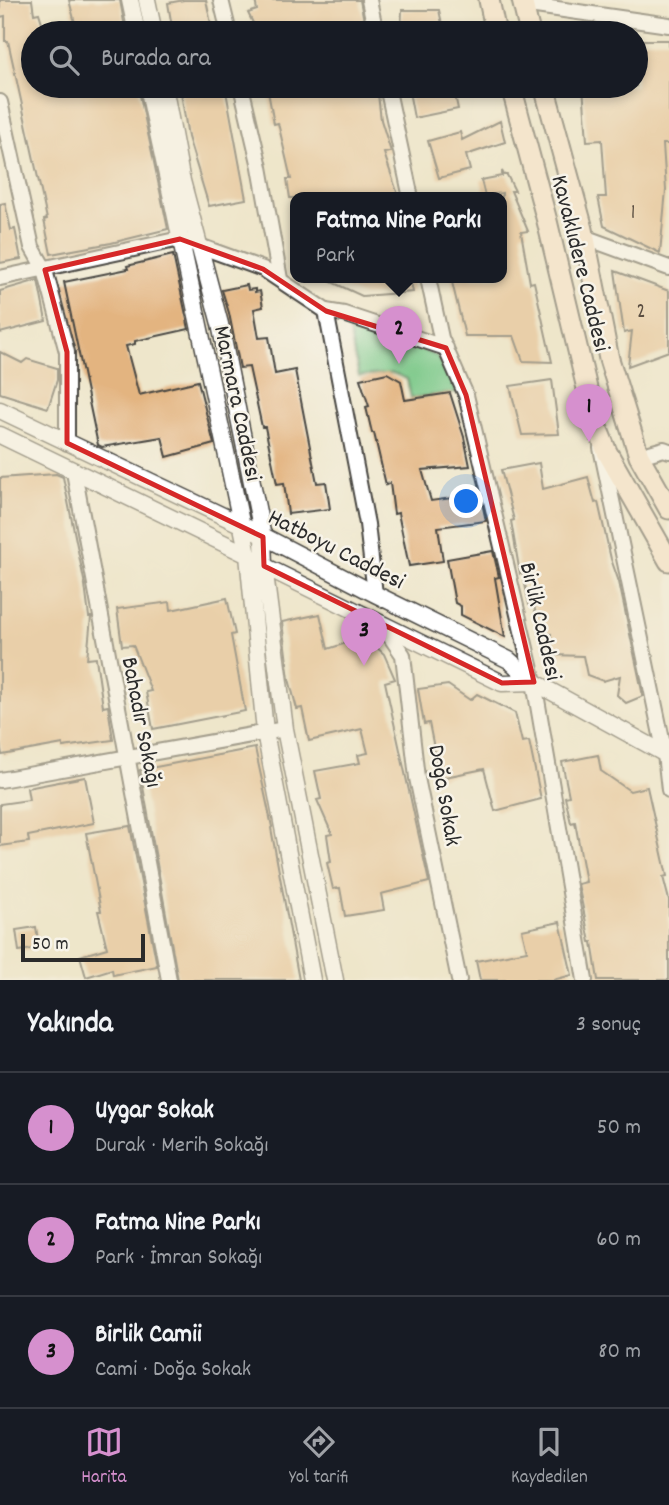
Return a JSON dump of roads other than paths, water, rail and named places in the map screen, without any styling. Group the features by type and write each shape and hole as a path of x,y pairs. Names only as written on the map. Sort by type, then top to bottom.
{"main road":[{"path":"489,0 493,21"},
{"path":"495,0 522,2 527,21"},
{"name":"Kavaklıdere Caddesi","path":"514,98 595,422 607,452 669,561"},
{"name":"Kavaklıdere Caddesi","path":"547,98 584,237 609,359 639,456 669,509"},
{"path":"595,422 625,412"},
{"path":"618,470 639,456"}],"street":[{"path":"130,0 134,21"},
{"path":"148,0 152,21"},
{"path":"221,0 226,21"},
{"path":"369,0 373,21"},
{"path":"522,2 643,21"},
{"path":"648,22 669,25"},
{"name":"Marmara Caddesi","path":"151,98 242,525 265,732 312,980"},
{"name":"Marmara Caddesi","path":"166,98 181,177 220,324 263,537 264,565 285,729 335,980"},
{"path":"244,98 260,167 280,279"},
{"path":"390,98 410,192"},
{"path":"0,102 32,247 45,270 66,352 67,443 74,472"},
{"path":"584,237 669,268"},
{"path":"0,278 180,239 243,261 280,279 326,311 344,314 446,348"},
{"name":"Birlik Caddesi","path":"429,283 441,338 466,395 534,682 585,980"},
{"path":"326,311 367,524 380,623"},
{"name":"Hatboyu Caddesi","path":"0,410 242,525 509,660 534,682 667,755"},
{"path":"595,422 667,755 669,790"},
{"name":"Hatboyu Caddesi","path":"0,435 502,683 534,682"},
{"path":"639,456 664,449 669,451"},
{"name":"Bahadır Sokağı","path":"74,472 169,980"},
{"name":"Doğa Sokak","path":"380,623 403,655 417,778 458,980"},
{"path":"0,780 285,729"}],"place":[{"name":"Fatma Nine Parkı","path":"399,364"},
{"name":"Uygar Sokak","path":"589,442"},
{"name":"Birlik Camii","path":"364,666"}]}
